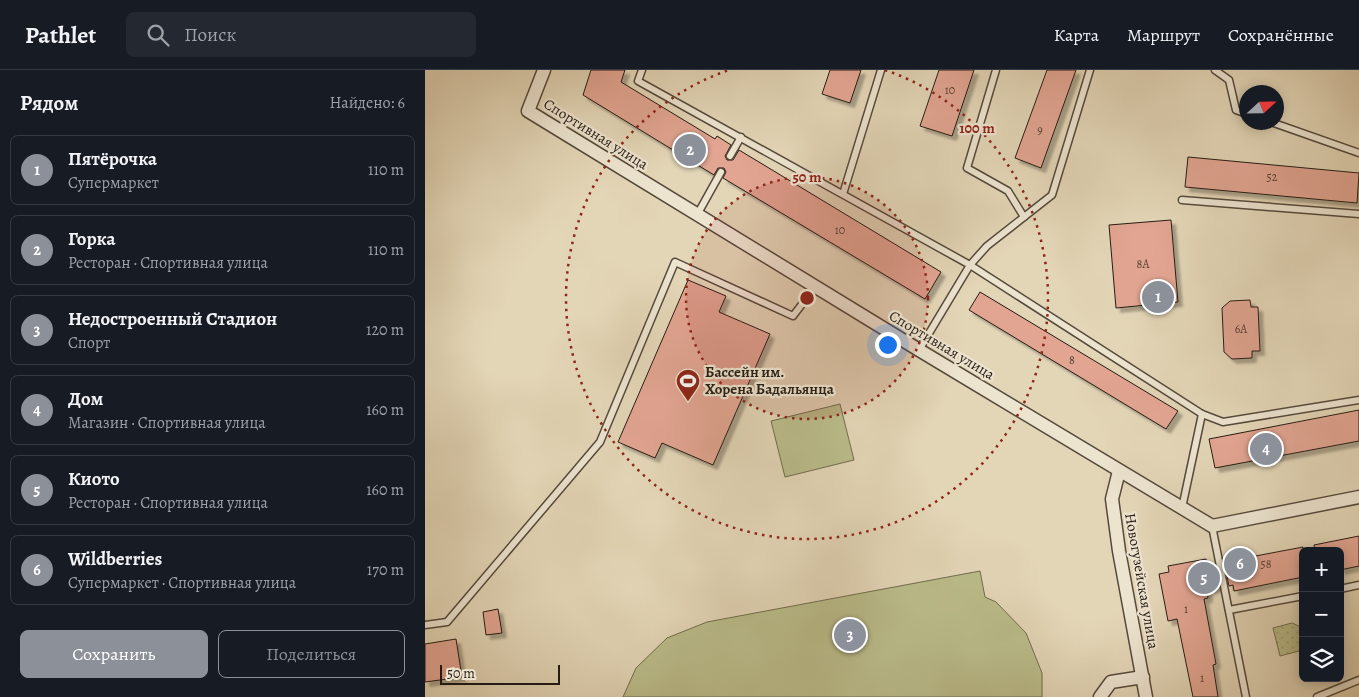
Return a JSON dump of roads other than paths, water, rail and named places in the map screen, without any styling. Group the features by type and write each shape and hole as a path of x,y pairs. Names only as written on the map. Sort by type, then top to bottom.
{"street":[{"name":"Спортивная улица","path":"543,70 529,112 1212,526"},
{"name":"Новогузейская улица","path":"1119,471 1112,499 1119,551 1147,697"},
{"path":"1212,526 1359,497"},
{"path":"1100,697 1111,682 1143,677"}],"lane":[{"path":"642,70 638,81 970,266 1202,414 1223,422 1359,400"},
{"path":"843,194 881,70"},
{"path":"996,70 967,168 1008,192 1024,217"},
{"path":"919,350 970,266 987,246 1053,194 1090,70"},
{"path":"1215,70 1229,80 1236,110 1239,111"},
{"path":"1284,127 1359,153"},
{"path":"730,156 741,137"},
{"path":"697,215 721,172"},
{"path":"1182,200 1359,214"},
{"path":"425,625 447,622 600,442 675,262 793,316 815,287"},
{"path":"1182,508 1202,414"},
{"path":"1212,526 1246,697"},
{"path":"1344,588 1359,585"},
{"path":"1229,610 1299,597"},
{"path":"1317,697 1359,680"}],"place":[{"name":"Горка","path":"690,150"},
{"name":"Пятёрочка","path":"1158,297"},
{"name":"Бассейн им. Хорена Бадальянца","path":"688,402"},
{"name":"Дом","path":"1266,449"},
{"name":"Wildberries","path":"1240,564"},
{"name":"Киото","path":"1204,578"},
{"name":"Недостроенный Стадион","path":"850,635"}]}
